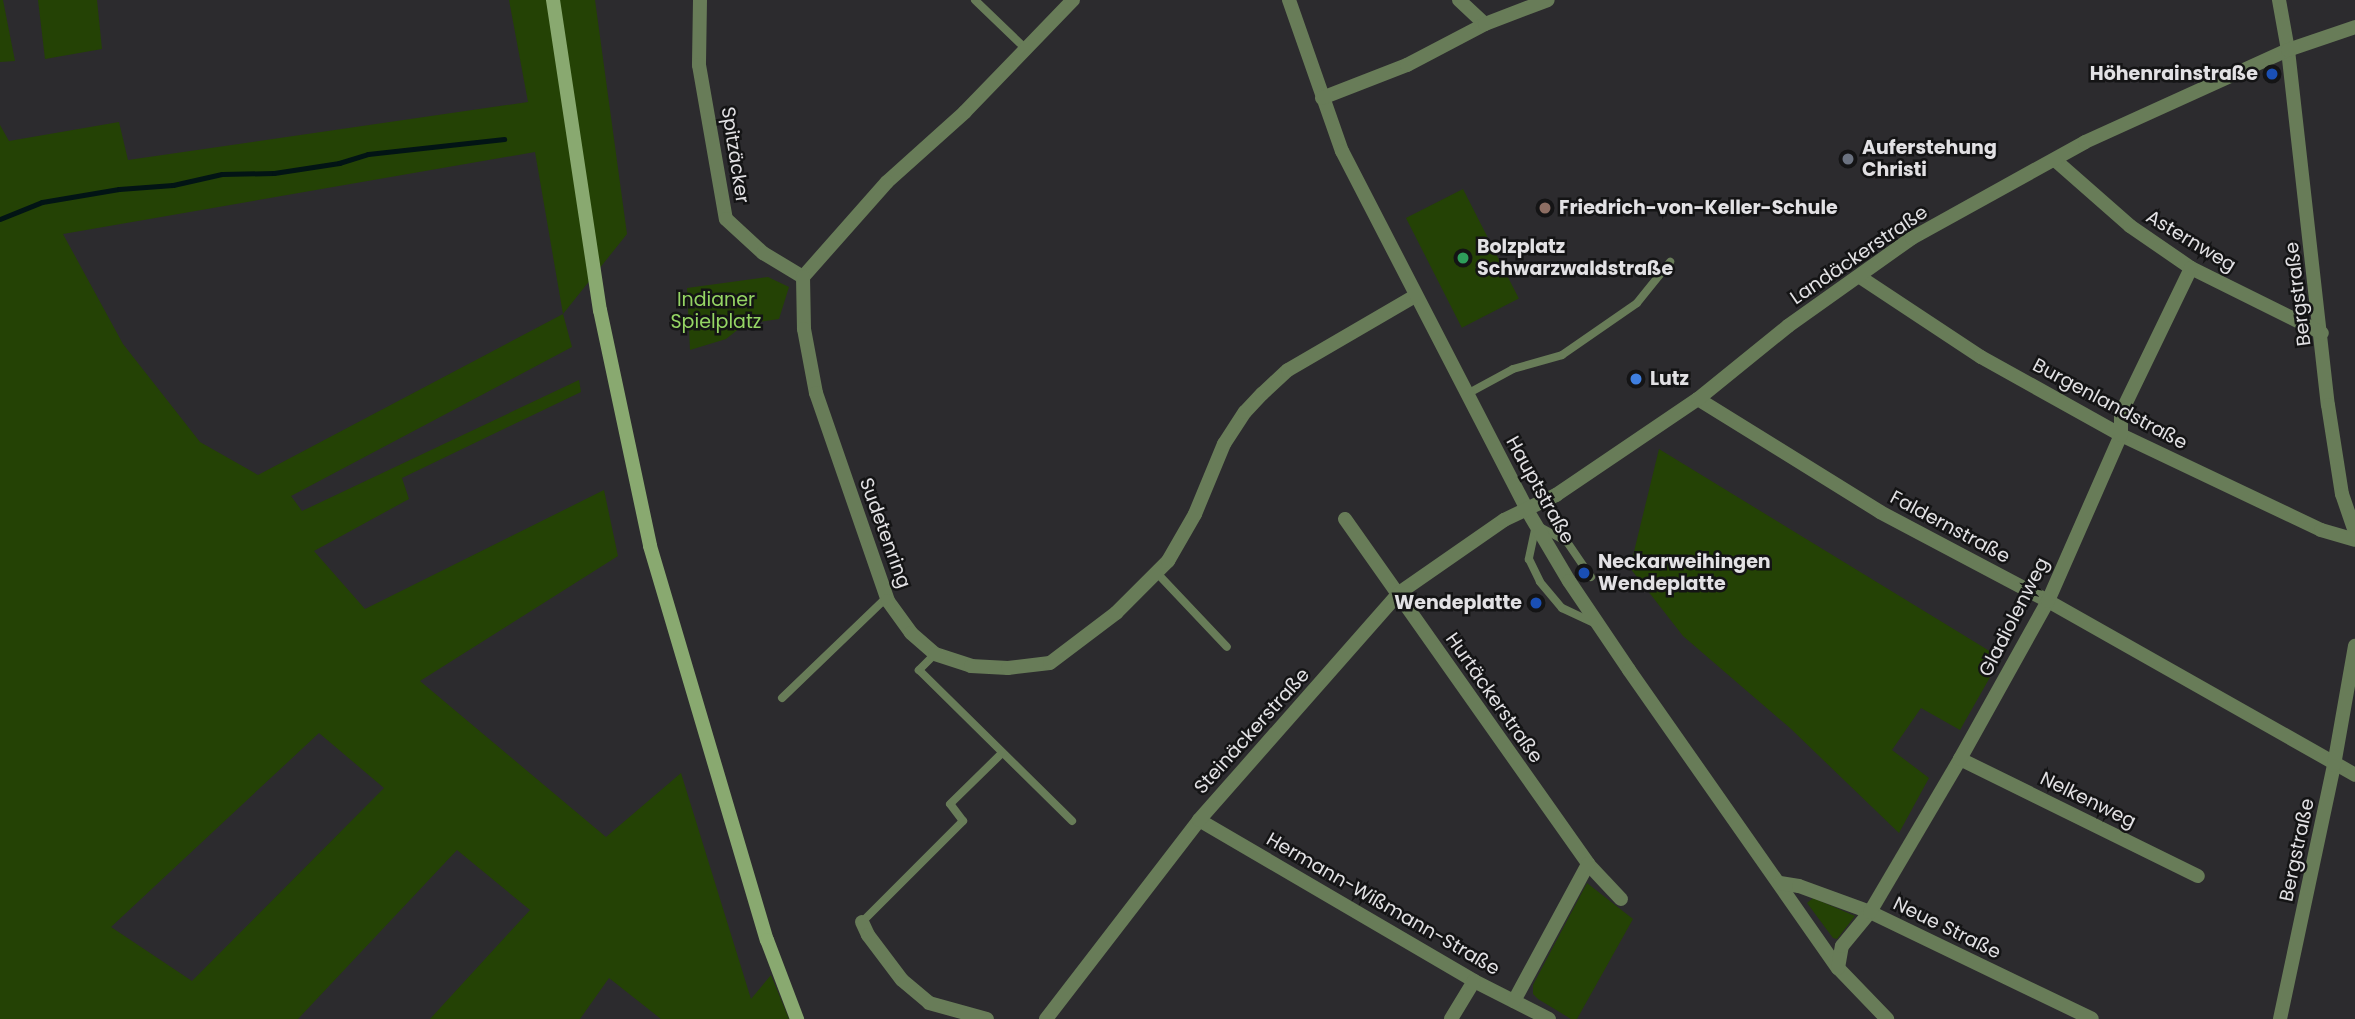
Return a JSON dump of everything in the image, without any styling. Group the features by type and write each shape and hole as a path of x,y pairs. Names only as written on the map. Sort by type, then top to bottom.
{"main road":[{"path":"552,0 603,322 650,546 767,940 797,1019"}],"street":[{"name":"Spitzäcker","path":"700,0 699,65 726,219 762,253 803,277"},
{"path":"803,277 887,182 965,113 1073,0"},
{"name":"Hauptstraße","path":"1289,0 1322,99 1363,197 1527,510 1599,626 1838,968 1887,1019"},
{"path":"1459,0 1485,24"},
{"path":"1322,99 1407,65 1485,24 1548,0"},
{"name":"Bergstraße","path":"2279,0 2288,50 2328,405 2341,485 2355,532"},
{"name":"Landäckerstraße","path":"1527,510 1556,495 1698,399 1788,326 1912,238 2085,142 2288,50 2355,27"},
{"name":"Asternweg","path":"2055,160 2130,226 2191,268 2322,333"},
{"name":"Gladiolenweg","path":"1838,968 1842,946 1870,912 1960,759 2048,601 2121,435 2121,413 2191,268"},
{"name":"Burgenlandstraße","path":"1860,276 1981,357 2121,435 2321,530 2355,540"},
{"name":"Sudetenring","path":"803,277 804,329 816,393 887,597 911,633 935,654 983,666 1007,668 1050,663 1116,613 1168,561 1195,514 1224,444 1245,412 1288,370 1415,296"},
{"name":"Faldernstraße","path":"1698,399 1880,512 2048,601 2355,775"},
{"name":"Steinäckerstraße","path":"1046,1019 1199,820 1399,593 1504,520 1527,510"},
{"name":"Hurtäckerstraße","path":"1345,519 1588,864 1621,899"},
{"name":"Bergstraße","path":"2280,1019 2334,765 2355,646"},
{"name":"Nelkenweg","path":"1960,759 2198,876"},
{"name":"Hermann-Wißmann-Straße","path":"1199,820 1474,981 1549,1019"},
{"path":"1514,1001 1588,864"},
{"name":"Neue Straße","path":"1780,883 1799,886 1870,912 2092,1019"},
{"path":"862,922 868,935 902,979 929,1003 987,1019"},
{"path":"1451,1019 1474,981"}],"lane":[{"path":"975,0 1026,49"},
{"path":"1467,394 1513,369 1562,355 1637,303 1670,262"},
{"path":"1591,577 1567,542 1536,525 1529,559 1540,582 1562,608 1599,626"},
{"path":"1156,572 1227,647"},
{"path":"782,698 887,597"},
{"path":"935,654 919,670 1072,821"},
{"path":"862,922 963,821 950,804 1002,753"}],"green space":[{"path":"0,0 3,0 15,61 0,62"},
{"path":"38,0 97,0 102,49 45,59"},
{"path":"509,0 595,0 627,234 563,314 572,347 291,496 302,511 579,380 581,392 402,478 409,499 314,551 365,609 604,490 618,556 420,681 606,837 681,773 751,999 771,975 789,1019 661,1019 609,978 580,1019 430,1019 530,910 457,850 298,1019 0,1019 0,125 9,141 119,122 128,160 528,102","holes":["535,152 563,314 258,475 200,442 123,344 63,234","319,733 384,788 192,981 111,927"]},
{"name":"Bolzplatz Schwarzwaldstraße","path":"1463,189 1519,299 1462,328 1406,218"},
{"name":"Indianer Spielplatz","path":"768,277 789,287 779,319 745,324 726,339 690,350 687,288"},
{"path":"1659,449 2001,658 1960,730 1921,708 1892,750 1929,778 1899,833 1790,728 1683,636 1630,568"},
{"path":"1587,883 1633,919 1577,1019 1571,1019 1538,999 1533,994 1533,985"},
{"path":"1813,898 1855,916 1837,939 1833,938 1807,903"}],"waterway":[{"path":"0,219 42,202 119,189 173,185 222,174 274,173 339,163 368,154 504,139"}],"place":[{"name":"Höhenrainstraße","path":"2272,74"},
{"name":"Auferstehung Christi","path":"1848,159"},
{"name":"Friedrich-von-Keller-Schule","path":"1545,208"},
{"name":"Bolzplatz Schwarzwaldstraße","path":"1463,258"},
{"name":"Lutz","path":"1636,379"},
{"name":"Neckarweihingen Wendeplatte","path":"1584,573"},
{"name":"Wendeplatte","path":"1536,603"}]}
